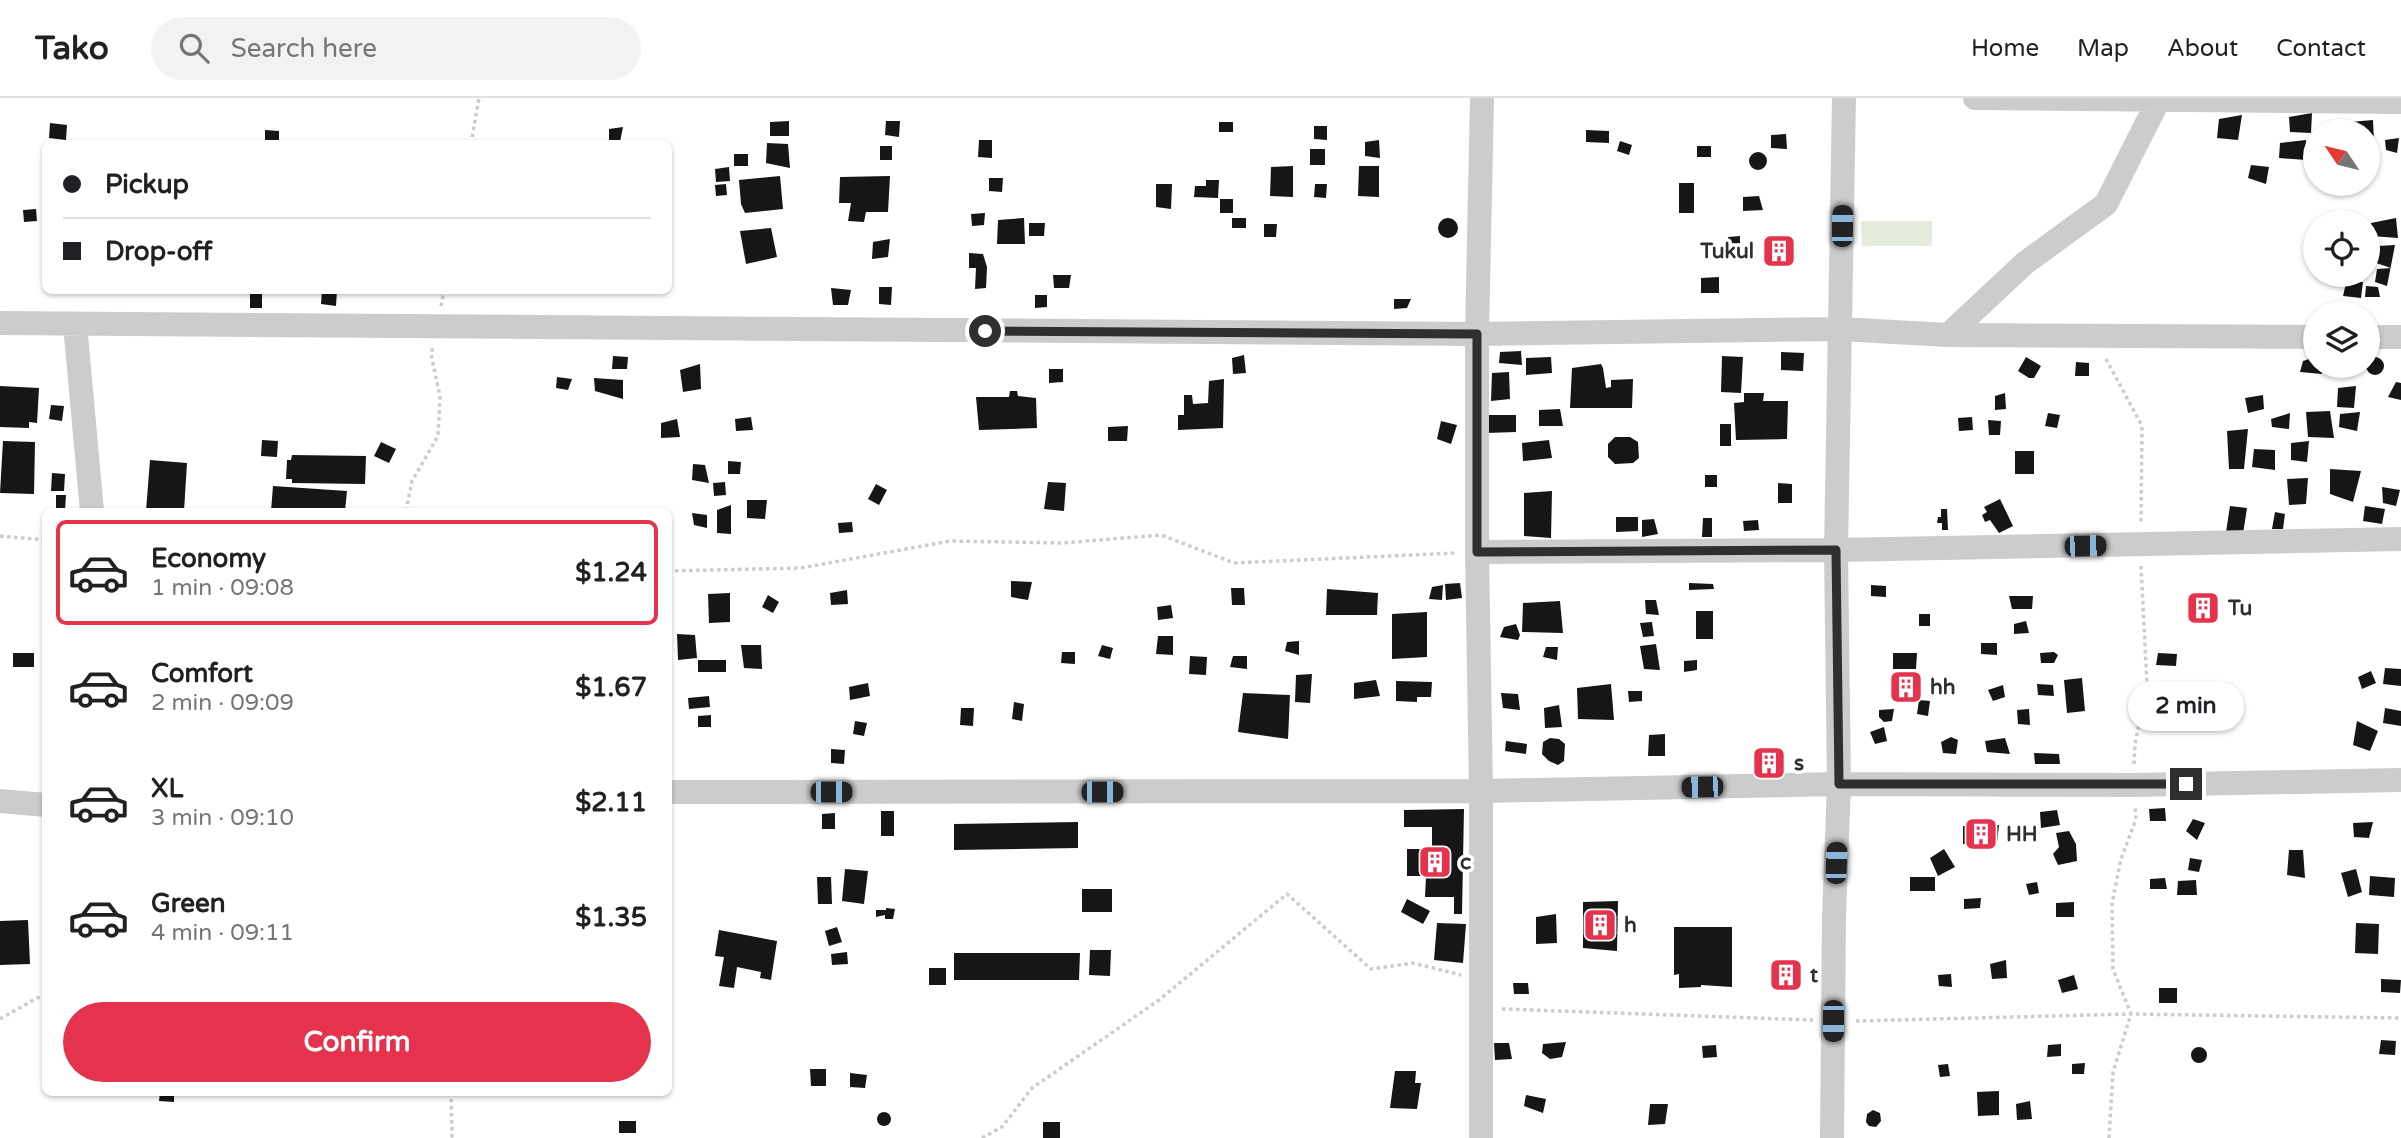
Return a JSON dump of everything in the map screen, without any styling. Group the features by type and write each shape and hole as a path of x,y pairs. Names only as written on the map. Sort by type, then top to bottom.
{"street":[{"path":"1481,1138 1477,334 1482,98"},
{"path":"1832,1138 1839,784 1836,550 1844,98"},
{"path":"1975,98 2392,101"},
{"path":"1948,335 2025,263 2106,204 2159,99"},
{"path":"0,323 1477,334 1840,329 1948,335 2303,337"},
{"path":"75,324 92,508"},
{"path":"2380,337 2401,337"},
{"path":"1477,552 1836,550 2401,539"},
{"path":"672,792 1481,791 1839,784 2133,785 2401,780"},
{"path":"0,801 42,805"}],"path":[{"path":"472,140 479,98"},
{"path":"407,508 412,481 438,436 440,397 431,354 443,294"},
{"path":"2104,356 2143,426 2140,545 2147,684 2135,744 2133,785 2136,819 2121,859 2112,903 2113,969 2131,1014 2113,1072 2109,1138"},
{"path":"672,570 801,568 950,541 1062,543 1161,535 1234,563 1477,552"},
{"path":"0,536 42,540"},
{"path":"982,1138 1002,1127 1032,1088 1159,1000 1287,894 1371,969 1413,963 1470,977 1482,1009 1833,1021 2131,1014 2401,1018"},
{"path":"0,1019 42,997"},
{"path":"451,1096 452,1138"}],"green space":[{"path":"1861,221 1932,221 1932,246 1862,246"}],"building":[{"path":"2312,113 2312,119 2303,119 2303,133 2290,132 2289,117"},
{"path":"2242,115 2238,140 2217,138 2219,119"},
{"path":"789,121 789,136 770,136 770,122"},
{"path":"886,121 900,121 899,137 885,135"},
{"path":"1219,122 1233,122 1233,132 1219,132"},
{"path":"50,123 67,125 66,140 49,138"},
{"path":"1314,126 1327,126 1327,140 1314,139"},
{"path":"623,127 620,140 609,140 609,129"},
{"path":"265,130 279,131 279,140 265,140"},
{"path":"1586,130 1609,131 1609,143 1586,142"},
{"path":"1786,134 1787,149 1771,148 1771,135"},
{"path":"2399,138 2397,153 2386,150 2385,140"},
{"path":"979,140 992,140 992,158 978,157"},
{"path":"1379,140 1380,158 1365,156 1365,142"},
{"path":"2303,140 2303,160 2279,158 2280,143"},
{"path":"1620,141 1632,145 1629,155 1617,151"},
{"path":"767,143 788,144 790,168 766,163"},
{"path":"880,146 892,146 892,160 880,160"},
{"path":"1697,146 1711,146 1711,157 1697,157"},
{"path":"1310,149 1325,149 1325,165 1310,165"},
{"path":"1758,152 1764,155 1767,161 1764,167 1758,170 1752,167 1749,161 1752,155"},
{"path":"734,154 748,154 748,166 734,166"},
{"path":"2251,165 2269,167 2266,184 2248,178"},
{"path":"1293,166 1293,197 1270,196 1271,167"},
{"path":"1359,166 1379,166 1379,197 1358,196"},
{"path":"729,167 730,181 716,182 715,169"},
{"path":"780,176 783,209 745,213 741,204 739,180"},
{"path":"890,176 888,212 866,212 864,222 848,221 851,203 839,203 840,177"},
{"path":"989,178 1003,178 1002,192 989,191"},
{"path":"1206,180 1219,180 1218,198 1194,197 1195,186 1206,186"},
{"path":"1679,183 1694,183 1694,213 1679,213"},
{"path":"726,184 727,195 716,196 715,185"},
{"path":"1156,184 1172,184 1171,209 1156,207"},
{"path":"1315,184 1327,184 1326,198 1314,197"},
{"path":"1759,196 1763,210 1743,211 1743,197"},
{"path":"1220,199 1233,199 1233,213 1220,213"},
{"path":"36,209 37,221 24,222 23,210"},
{"path":"985,213 984,225 972,226 971,214"},
{"path":"1024,218 1025,244 997,244 998,220"},
{"path":"1232,218 1246,218 1246,228 1232,228"},
{"path":"1448,218 1455,221 1458,228 1455,235 1448,238 1441,235 1438,228 1441,221"},
{"path":"2396,218 2398,238 2380,237 2380,221"},
{"path":"1029,223 1045,223 1044,236 1029,236"},
{"path":"1264,224 1277,224 1276,237 1264,237"},
{"path":"771,228 777,257 746,264 740,231"},
{"path":"1740,236 1740,248 1727,248 1728,237"},
{"path":"890,239 888,257 872,259 873,242"},
{"name":"Tukul","path":"1776,244 1782,244 1786,251 1782,258 1776,258 1772,254 1772,248"},
{"path":"2395,245 2391,268 2380,264 2380,246"},
{"path":"969,253 983,254 987,267 986,288 975,289 976,268 969,268"},
{"path":"2391,268 2387,286 2380,284 2380,269"},
{"path":"1053,275 1071,275 1069,288 1054,288"},
{"path":"1719,277 1719,293 1701,293 1701,278"},
{"path":"879,287 892,287 891,305 879,304"},
{"path":"2345,287 2362,287 2361,298 2343,296"},
{"path":"2366,287 2378,287 2380,297 2365,297"},
{"path":"831,288 851,290 848,305 833,305"},
{"path":"250,294 262,294 262,308 250,308"},
{"path":"322,294 337,294 336,306 321,304"},
{"path":"1035,295 1047,295 1047,307 1035,308"},
{"path":"1394,299 1411,299 1407,308 1394,309"},
{"path":"1521,351 1522,365 1499,363 1500,352"},
{"path":"1781,352 1804,353 1803,371 1781,370"},
{"path":"1244,355 1246,373 1233,374 1232,358"},
{"path":"613,356 628,357 627,369 612,369"},
{"path":"1722,356 1743,357 1741,393 1721,392"},
{"path":"1551,357 1552,373 1526,375 1526,358"},
{"path":"2026,357 2041,366 2034,378 2018,371"},
{"path":"2380,358 2384,362 2384,370 2380,374"},
{"path":"2076,362 2089,363 2089,376 2075,376"},
{"path":"700,364 701,389 683,392 680,370"},
{"path":"1601,364 1606,388 1611,387 1611,380 1633,379 1632,408 1570,408 1572,368"},
{"path":"1049,369 1063,369 1063,382 1049,383"},
{"path":"1509,372 1510,399 1491,401 1492,373"},
{"path":"557,377 572,379 568,390 556,388"},
{"path":"594,378 623,380 623,399 595,391"},
{"path":"1224,379 1223,428 1178,430 1178,415 1184,415 1184,395 1192,395 1193,404 1208,403 1209,381"},
{"path":"2396,382 2401,383 2401,400 2388,397"},
{"path":"0,386 39,388 37,423 29,422 29,428 0,427"},
{"path":"2356,386 2354,408 2337,407 2338,388"},
{"path":"1010,391 1017,391 1018,396 1036,398 1037,428 979,430 976,397 1009,397"},
{"path":"1744,393 1764,393 1763,401 1788,401 1787,439 1736,440 1734,403 1744,402"},
{"path":"2005,393 2006,409 1995,410 1995,396"},
{"path":"2263,395 2264,409 2248,413 2245,398"},
{"path":"51,405 64,406 62,421 49,419"},
{"path":"1560,409 1563,426 1539,426 1539,410"},
{"path":"2330,411 2334,438 2308,437 2306,412"},
{"path":"2360,412 2357,431 2339,427 2340,414"},
{"path":"2048,413 2060,415 2057,428 2045,426"},
{"path":"2290,413 2289,429 2272,427 2271,419"},
{"path":"1487,415 1516,415 1516,432 1486,433"},
{"path":"751,417 753,430 736,431 735,419"},
{"path":"1972,417 1973,430 1959,431 1958,418"},
{"path":"677,419 680,437 661,438 661,423"},
{"path":"1988,420 2001,421 2000,435 1989,435"},
{"path":"1441,421 1457,425 1451,444 1437,439"},
{"path":"1720,424 1731,424 1731,446 1720,446"},
{"path":"1128,426 1127,441 1108,441 1108,427"},
{"path":"2248,429 2244,469 2229,469 2227,431"},
{"path":"1615,437 1630,437 1638,442 1639,458 1633,463 1615,464 1608,457 1608,444"},
{"path":"262,440 278,441 277,457 261,456"},
{"path":"1549,440 1552,458 1523,461 1522,443"},
{"path":"3,441 35,442 34,494 0,493"},
{"path":"2309,441 2307,462 2291,460 2291,443"},
{"path":"381,442 396,449 389,463 374,456"},
{"path":"2254,449 2275,450 2275,470 2252,467"},
{"path":"2015,451 2034,451 2034,474 2015,474"},
{"path":"292,455 366,456 365,484 292,483 292,479 286,479 287,460 291,460"},
{"path":"150,460 187,463 184,508 146,508"},
{"path":"728,461 741,462 740,474 728,474"},
{"path":"693,464 705,465 709,483 692,480"},
{"path":"2330,469 2361,471 2353,502 2330,494"},
{"path":"52,473 65,474 64,491 51,491"},
{"path":"1705,475 1717,475 1717,487 1705,487"},
{"path":"2308,478 2306,504 2289,505 2287,479"},
{"path":"725,482 726,495 714,496 713,483"},
{"path":"1048,482 1066,483 1064,511 1044,509"},
{"path":"1778,483 1792,484 1792,503 1778,503"},
{"path":"876,484 887,490 879,505 868,499"},
{"path":"273,486 347,491 345,508 271,508"},
{"path":"2382,487 2400,490 2396,506 2383,503"},
{"path":"1552,491 1551,538 1524,536 1524,493"},
{"path":"56,495 66,495 65,508 56,508"},
{"path":"2000,499 2013,526 1999,533 1990,520 1985,522 1982,515 1987,512 1984,507"},
{"path":"747,500 767,500 765,519 747,518"},
{"path":"731,505 731,534 717,533 717,510"},
{"path":"2230,506 2247,508 2243,534 2226,532"},
{"path":"2365,506 2385,509 2382,524 2363,521"},
{"path":"1941,509 1947,509 1948,530 1942,530 1942,523 1937,523 1938,517 1941,517"},
{"path":"2275,512 2285,514 2283,529 2272,529"},
{"path":"692,513 707,515 707,528 694,525"},
{"path":"1616,517 1638,517 1638,531 1616,532"},
{"path":"1703,518 1712,518 1712,537 1702,537"},
{"path":"1654,519 1658,534 1642,537 1642,520"},
{"path":"1758,520 1759,530 1744,531 1743,521"},
{"path":"852,522 853,532 839,533 838,523"},
{"path":"1011,581 1032,582 1028,600 1011,597"},
{"path":"1460,583 1462,598 1446,600 1445,584"},
{"path":"1689,583 1713,584 1714,589 1689,590"},
{"path":"1443,585 1442,600 1429,599 1432,587"},
{"path":"1871,585 1886,586 1886,597 1871,596"},
{"path":"1231,588 1244,588 1245,605 1232,605"},
{"path":"1327,589 1378,593 1377,615 1326,615"},
{"path":"847,590 848,604 831,605 830,593"},
{"path":"730,593 730,622 709,623 708,594"},
{"path":"768,595 779,602 773,613 762,607"},
{"path":"2009,596 2033,596 2032,609 2012,609"},
{"path":"1645,600 1656,600 1659,615 1646,614"},
{"path":"1560,601 1563,633 1522,632 1523,603"},
{"name":"Tu","path":"2195,604 2212,604 2213,617 2194,613"},
{"path":"1171,605 1173,618 1158,620 1157,607"},
{"path":"1696,611 1713,611 1713,639 1696,639"},
{"path":"1427,612 1427,657 1392,659 1392,614"},
{"path":"1919,614 1930,614 1930,626 1919,626"},
{"path":"2026,621 2029,633 2014,634 2014,624"},
{"path":"1652,622 1654,636 1643,637 1640,623"},
{"path":"1516,624 1520,635 1518,640 1500,637 1504,627"},
{"path":"677,634 695,635 697,658 678,660"},
{"path":"1158,636 1173,636 1173,655 1156,654"},
{"path":"1299,641 1299,655 1285,651 1287,642"},
{"path":"1981,643 1997,643 1997,655 1981,654"},
{"path":"1656,644 1660,670 1644,669 1640,646"},
{"path":"741,645 761,645 762,669 744,668"},
{"path":"1102,645 1113,648 1110,659 1098,656"},
{"path":"1546,647 1558,647 1557,660 1543,657"},
{"path":"1062,652 1075,652 1075,664 1061,663"},
{"path":"2054,652 2058,655 2054,663 2041,663 2040,653"},
{"path":"13,653 34,653 34,667 13,667"},
{"path":"1893,653 1917,653 1916,669 1893,669"},
{"path":"2158,653 2177,654 2176,666 2156,665"},
{"path":"1190,656 1207,657 1206,675 1189,674"},
{"path":"1233,656 1247,656 1247,669 1230,667"},
{"path":"698,660 726,660 726,672 698,672"},
{"path":"1697,660 1697,670 1684,672 1684,661"},
{"path":"2385,668 2401,669 2401,686 2383,684"},
{"path":"2371,671 2376,683 2362,689 2358,677"},
{"path":"1312,674 1310,703 1295,702 1296,675"},
{"path":"2082,678 2085,711 2067,713 2064,680"},
{"path":"1376,680 1380,696 1354,699 1354,683"},
{"name":"hh","path":"1914,680 1913,693 1899,692 1899,683"},
{"path":"1396,681 1432,682 1431,697 1417,697 1417,702 1396,701"},
{"path":"868,683 870,696 850,700 849,687"},
{"path":"1611,684 1614,720 1578,719 1577,688"},
{"path":"2037,684 2053,685 2054,696 2038,695"},
{"path":"2003,685 2005,697 1993,701 1988,690"},
{"path":"1628,691 1642,691 1642,701 1629,702"},
{"path":"1243,693 1290,695 1288,739 1238,732"},
{"path":"1501,693 1518,694 1520,710 1503,708"},
{"path":"709,696 710,707 689,709 688,698"},
{"path":"2165,696 2178,701 2174,712 2160,706"},
{"path":"1919,700 1930,701 1928,716 1917,714"},
{"path":"1014,702 1024,704 1022,721 1012,719"},
{"path":"1559,705 1562,727 1545,728 1544,708"},
{"path":"961,708 974,708 973,726 960,725"},
{"path":"2385,708 2401,711 2401,726 2383,723"},
{"path":"1894,709 1892,721 1884,722 1879,717 1879,710"},
{"path":"2029,709 2030,725 2018,724 2017,710"},
{"path":"711,715 711,727 698,727 698,716"},
{"path":"855,721 867,723 864,736 853,734"},
{"path":"2357,721 2378,731 2370,751 2353,745"},
{"path":"1884,727 1887,741 1875,744 1870,732"},
{"path":"1665,734 1665,756 1648,756 1649,735"},
{"path":"1951,737 1958,740 1956,754 1943,753 1941,742"},
{"path":"1550,738 1559,739 1565,744 1564,761 1558,765 1542,754 1543,742"},
{"path":"2005,738 2010,754 1987,752 1985,741"},
{"path":"1506,741 1527,744 1526,754 1505,751"},
{"path":"831,749 845,750 844,764 831,763"},
{"path":"2034,753 2059,754 2060,764 2035,764"},
{"name":"s","path":"1776,757 1776,769 1761,768 1763,758"},
{"path":"2165,808 2166,821 2150,821 2149,809"},
{"name":"c","path":"1464,809 1462,914 1454,914 1454,897 1425,897 1426,876 1407,876 1407,849 1432,849 1432,827 1404,827 1404,810"},
{"path":"2057,810 2060,825 2041,828 2040,812"},
{"path":"881,811 894,811 894,836 881,836"},
{"path":"835,813 835,829 822,829 822,814"},
{"path":"2193,819 2205,823 2197,840 2186,831"},
{"path":"1078,822 1078,848 954,850 954,824"},
{"path":"2373,822 2369,838 2354,837 2353,823"},
{"name":"HH","path":"1999,825 1997,843 1963,844 1963,826"},
{"name":"HH","path":"2069,831 2076,844 2077,861 2058,865 2053,854 2059,847 2056,833"},
{"name":"HH","path":"1944,849 1955,867 1938,876 1930,858"},
{"path":"2289,850 2303,850 2305,878 2287,875"},
{"path":"2190,858 2202,860 2199,872 2188,870"},
{"path":"845,869 868,871 864,904 842,901"},
{"path":"2356,869 2362,892 2348,897 2341,873"},
{"path":"2370,876 2395,878 2394,897 2369,895"},
{"path":"817,877 831,877 832,904 818,904"},
{"path":"1910,877 1935,877 1935,891 1910,891"},
{"path":"2165,878 2167,889 2150,889 2150,879"},
{"path":"2196,880 2197,895 2177,895 2178,881"},
{"path":"2037,882 2039,893 2029,895 2026,884"},
{"path":"1082,889 1112,889 1112,912 1082,912"},
{"path":"1981,898 1980,908 1964,909 1964,899"},
{"path":"1407,899 1430,911 1423,924 1401,912"},
{"name":"h","path":"1618,901 1617,951 1583,948 1583,902"},
{"path":"2074,902 2074,917 2056,917 2056,903"},
{"path":"895,909 893,919 885,919 885,915 876,917 876,910"},
{"path":"1556,914 1557,943 1536,944 1536,917"},
{"path":"28,920 30,964 0,965 0,921"},
{"path":"1437,923 1466,924 1463,963 1434,960"},
{"path":"2356,923 2379,924 2378,954 2355,953"},
{"path":"837,927 842,942 829,946 825,931"},
{"path":"1674,927 1732,927 1732,987 1701,985 1679,988 1679,974 1674,975"},
{"path":"719,930 777,941 771,980 760,978 761,972 737,967 734,988 719,986 724,957 715,956"},
{"path":"1090,950 1111,950 1110,976 1089,975"},
{"path":"847,952 848,964 832,965 831,954"},
{"path":"954,953 1080,953 1079,980 954,980"},
{"path":"2006,960 2007,978 1992,979 1990,964"},
{"name":"t","path":"1790,965 1792,983 1781,985 1779,967"},
{"path":"929,968 946,968 946,985 929,985"},
{"path":"1951,974 1952,987 1939,986 1938,975"},
{"path":"2074,975 2078,989 2062,993 2058,980"},
{"path":"2381,979 2401,980 2400,993 2381,992"},
{"path":"1513,983 1528,983 1529,994 1514,994"},
{"path":"2159,988 2177,988 2177,1003 2159,1003"},
{"path":"2381,1040 2396,1041 2395,1055 2379,1054"},
{"path":"1566,1042 1562,1057 1550,1059 1542,1053 1543,1044"},
{"path":"1494,1043 1509,1043 1512,1059 1495,1060"},
{"path":"2061,1044 2061,1056 2047,1057 2048,1045"},
{"path":"1716,1045 1717,1057 1703,1058 1702,1046"},
{"path":"2199,1047 2205,1049 2205,1061 2199,1063 2193,1061 2191,1055 2193,1049"},
{"path":"2085,1063 2084,1074 2072,1074 2072,1064"},
{"path":"1948,1064 1950,1076 1940,1077 1938,1065"},
{"path":"810,1069 826,1069 826,1086 811,1086"},
{"path":"1395,1071 1416,1071 1415,1083 1421,1083 1417,1109 1390,1108"},
{"path":"850,1073 867,1075 865,1088 850,1087"},
{"path":"1999,1091 1999,1115 1978,1116 1977,1092"},
{"path":"1526,1095 1546,1099 1543,1113 1524,1106"},
{"path":"160,1096 174,1096 174,1102 159,1101"},
{"path":"2030,1101 2032,1119 2017,1120 2016,1104"},
{"path":"1650,1104 1668,1104 1665,1124 1648,1125"},
{"path":"1873,1110 1880,1113 1881,1121 1876,1127 1869,1126 1866,1122 1867,1114"},
{"path":"884,1112 889,1114 889,1124 884,1126 879,1124 877,1119 879,1114"},
{"path":"619,1121 636,1121 636,1133 619,1133"},
{"path":"1043,1122 1060,1122 1060,1138 1043,1138"}],"place":[{"name":"Tukul","path":"1779,251"},
{"name":"Tu","path":"2203,608"},
{"name":"hh","path":"1906,687"},
{"name":"s","path":"1769,763"},
{"name":"HH","path":"1981,834"},
{"name":"c","path":"1435,862"},
{"name":"h","path":"1600,925"},
{"name":"t","path":"1786,975"}],"route":[{"path":"985,331 1477,334 1477,552 1836,550 1839,784 2186,784"}]}
